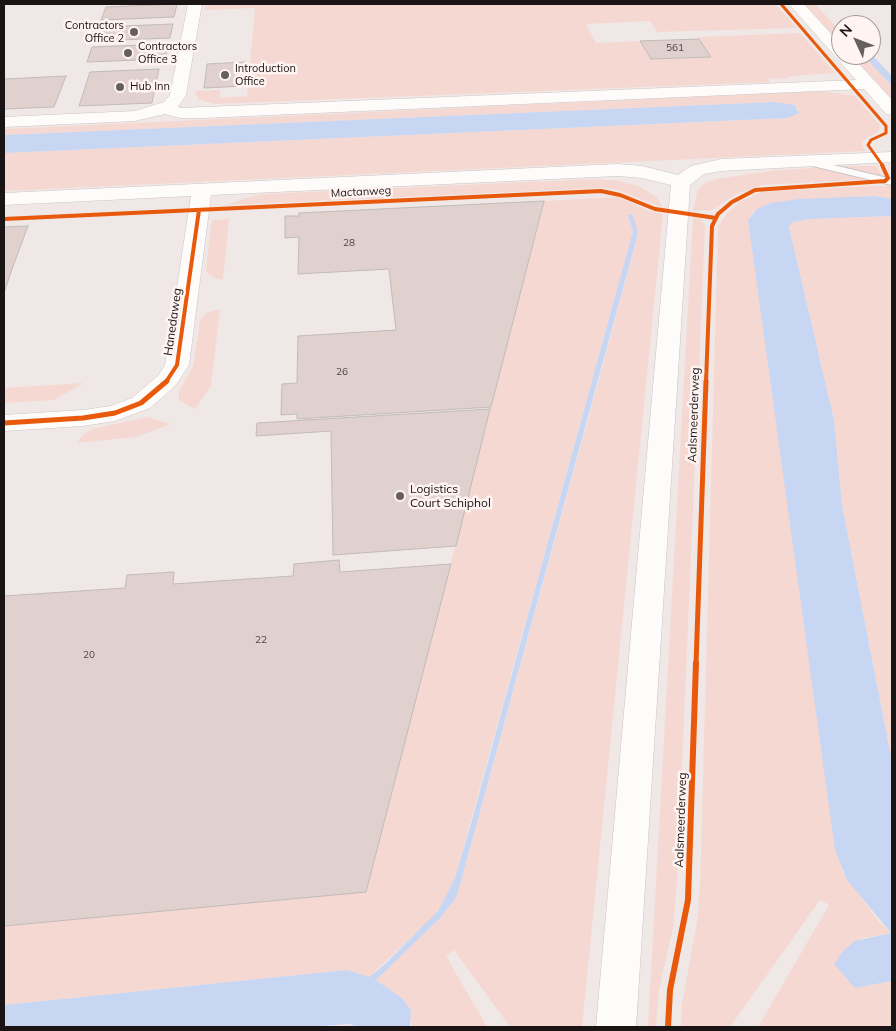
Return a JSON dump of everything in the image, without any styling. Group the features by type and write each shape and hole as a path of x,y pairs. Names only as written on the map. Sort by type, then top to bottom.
{"street":[{"path":"4,122 135,116 165,109 174,102 178,95 196,4"},
{"path":"796,4 831,42"},
{"path":"852,65 892,110"},
{"path":"165,109 180,113 204,113 868,84"},
{"path":"616,1027 682,182 690,174 712,167 892,157"},
{"name":"Mactanweg","path":"4,199 618,170 642,172 682,182"},
{"name":"Hanedaweg","path":"4,423 83,418 115,413 141,403 167,381 177,365 202,189"}],"lane":[{"path":"803,161 892,182"}],"shaded area":[{"path":"205,4 775,4 797,28 657,32 650,21 586,24 596,43 640,41 651,59 711,57 698,37 800,33 835,73 786,77 787,79 768,78 770,82 214,104 198,99 195,91 220,90 219,98 247,96 255,8 204,10"},
{"path":"804,4 815,4 831,21 831,33"},
{"path":"860,65 872,65 892,86 892,100"},
{"path":"822,91 855,96 880,125 878,132 863,140 862,145 865,151 4,191 4,153 788,118 799,111 795,105 774,102 4,135 4,129"},
{"path":"877,166 881,174 875,179 761,185 736,194 712,210 693,211 698,189 705,183 716,179 777,170"},
{"path":"596,179 620,181 640,187 657,197 663,208 618,190 603,188 227,205 263,194"},
{"path":"892,186 892,199 875,196 771,203 753,212 748,220 842,871 879,922 891,933 863,938 849,945 855,988 892,981 892,1027 758,1027 829,905 820,900 730,1027 681,1027 682,1004 697,922 700,887 718,227 727,213 741,201 762,192"},
{"path":"618,197 649,211 663,214 582,1027 510,1027 454,950 446,956 487,1027 410,1027 412,1025 403,999 375,980 439,919 454,901 458,892 609,343 636,241 638,231 634,229 455,878 445,900 432,918 369,977 347,970 4,1005 4,926 366,892 544,201"},
{"path":"892,216 892,762 842,505 834,420 789,227 793,222 809,219"},
{"path":"693,217 702,219 705,228 677,883 673,927 659,990 656,1027 648,1027"},
{"path":"229,219 223,280 209,275 206,270 211,224 213,220"},
{"path":"220,309 211,386 195,409 179,400 179,392 193,366 200,320 206,313"},
{"path":"84,383 54,400 4,403 4,388"},
{"path":"147,417 171,424 136,437 76,443 84,434 93,429"}],"water":[{"path":"881,64 892,76 892,86 872,65"},
{"path":"774,102 795,105 799,113 788,118 4,153 4,135"},
{"path":"875,196 892,199 892,216 809,219 793,222 789,227 834,420 842,505 892,762 892,981 855,988 834,964 844,950 855,941 891,933 847,880 835,850 748,220 757,209 771,203 799,199"},
{"path":"632,214 638,231 636,241 458,892 454,901 439,919 376,980 403,999 411,1011 410,1027 360,1027 349,1024 308,1027 4,1027 4,1005 347,970 369,977 383,966 438,911 455,878 472,820 633,231 628,215"}],"building":[{"path":"177,4 174,17 101,20 106,7"},
{"name":"Contractors Office 2","path":"173,24 170,38 94,41 99,27"},
{"path":"699,39 711,57 651,59 640,41"},
{"name":"Contractors Office 3","path":"168,44 165,59 87,62 92,47"},
{"name":"Introduction Office","path":"246,62 244,86 204,88 207,64"},
{"name":"Hub Inn","path":"159,69 152,103 79,106 90,72"},
{"path":"66,76 54,107 4,109 4,79"},
{"path":"544,201 491,407 297,419 297,414 281,415 282,384 297,383 298,336 396,330 389,269 298,274 299,237 285,238 285,216 299,216 299,213"},
{"path":"28,226 12,269 4,293 4,227"},
{"name":"Logistics Court Schiphol","path":"490,409 456,546 333,555 331,431 256,436 257,423"},
{"path":"339,560 340,572 451,564 366,892 4,926 4,596 125,588 127,575 174,572 173,584 293,576 294,564"}],"cycle path":[{"name":"Aalsmeerderweg","path":"668,1027 670,990 688,900 712,226 718,214 732,202 755,190 774,187 872,183 885,181 888,178 885,169 868,145 871,140 886,133 886,126 781,4"},
{"path":"4,219 601,191 620,195 655,209 716,218"},
{"path":"4,423 83,418 115,413 141,403 167,381 177,365 199,210"}],"place":[{"name":"Contractors Office 2","path":"134,32"},
{"name":"Contractors Office 3","path":"128,53"},
{"name":"Introduction Office","path":"225,75"},
{"name":"Hub Inn","path":"120,87"},
{"name":"Logistics Court Schiphol","path":"400,496"}]}
